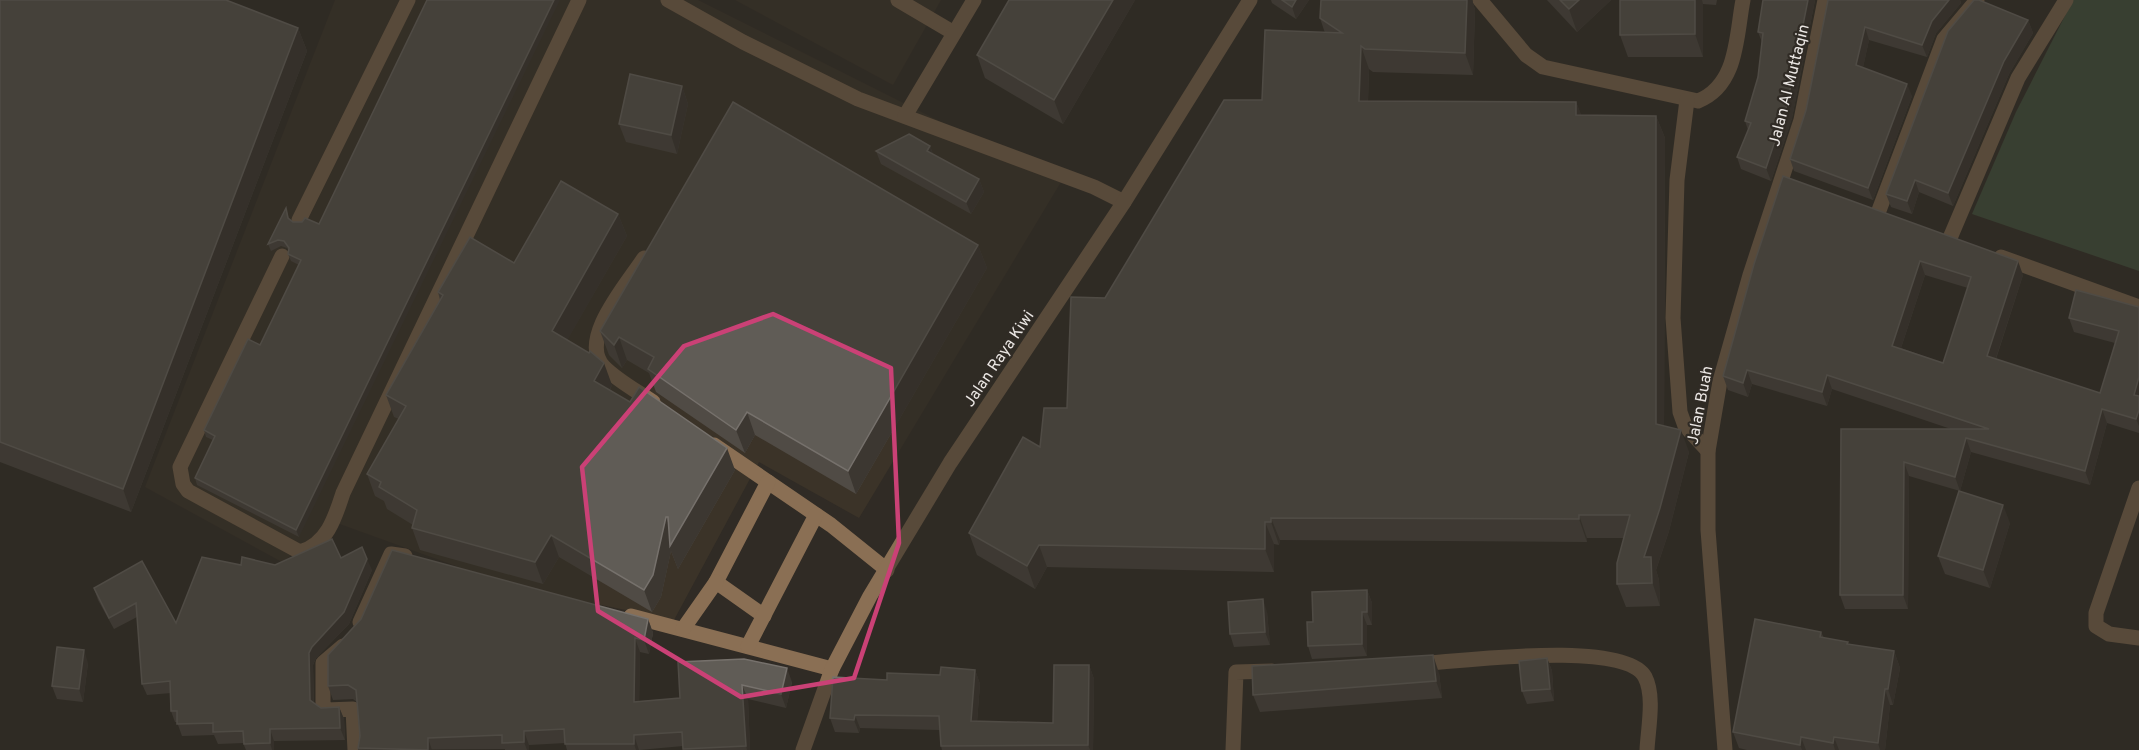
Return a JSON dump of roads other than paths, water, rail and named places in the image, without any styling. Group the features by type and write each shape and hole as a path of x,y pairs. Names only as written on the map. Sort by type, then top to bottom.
{"street":[{"path":"300,220 408,0"},
{"path":"282,256 180,467 183,484 188,491 300,552 313,549 335,517 343,494 579,0"},
{"path":"668,0 743,42 858,99 1094,187 1124,202"},
{"path":"898,0 954,33"},
{"path":"905,116 974,0"},
{"name":"Jalan Raya Kiwi","path":"803,750 832,669 950,463 1124,202 1250,0"},
{"path":"1480,0 1526,55 1543,67 1698,101 1708,97 1725,79 1734,58 1743,0"},
{"name":"Jalan Al Muttaqin","path":"1787,180 1825,0"},
{"path":"1878,212 1944,39 1977,0"},
{"path":"1950,238 2018,78 2066,0"},
{"path":"1687,100 1677,180 1673,318 1680,412 1685,426 1708,451"},
{"name":"Jalan Buah","path":"1725,750 1708,530 1708,451 1720,381 1750,275 1787,180"},
{"path":"653,244 596,333 594,348 602,365 665,411"},
{"path":"1983,250 2139,307"},
{"path":"703,436 816,514 887,570"},
{"path":"682,629 716,582 768,482"},
{"path":"2139,488 2096,613 2096,626 2109,634 2139,638"},
{"path":"748,646 816,514"},
{"path":"355,750 353,709 326,710 323,708 323,663 352,636 391,554 415,559"},
{"path":"716,582 764,616"},
{"path":"612,612 832,669"},
{"path":"1398,665 1565,654 1614,661 1634,667 1644,676 1649,690 1647,750"},
{"path":"1233,750 1236,672 1283,670"}]}
